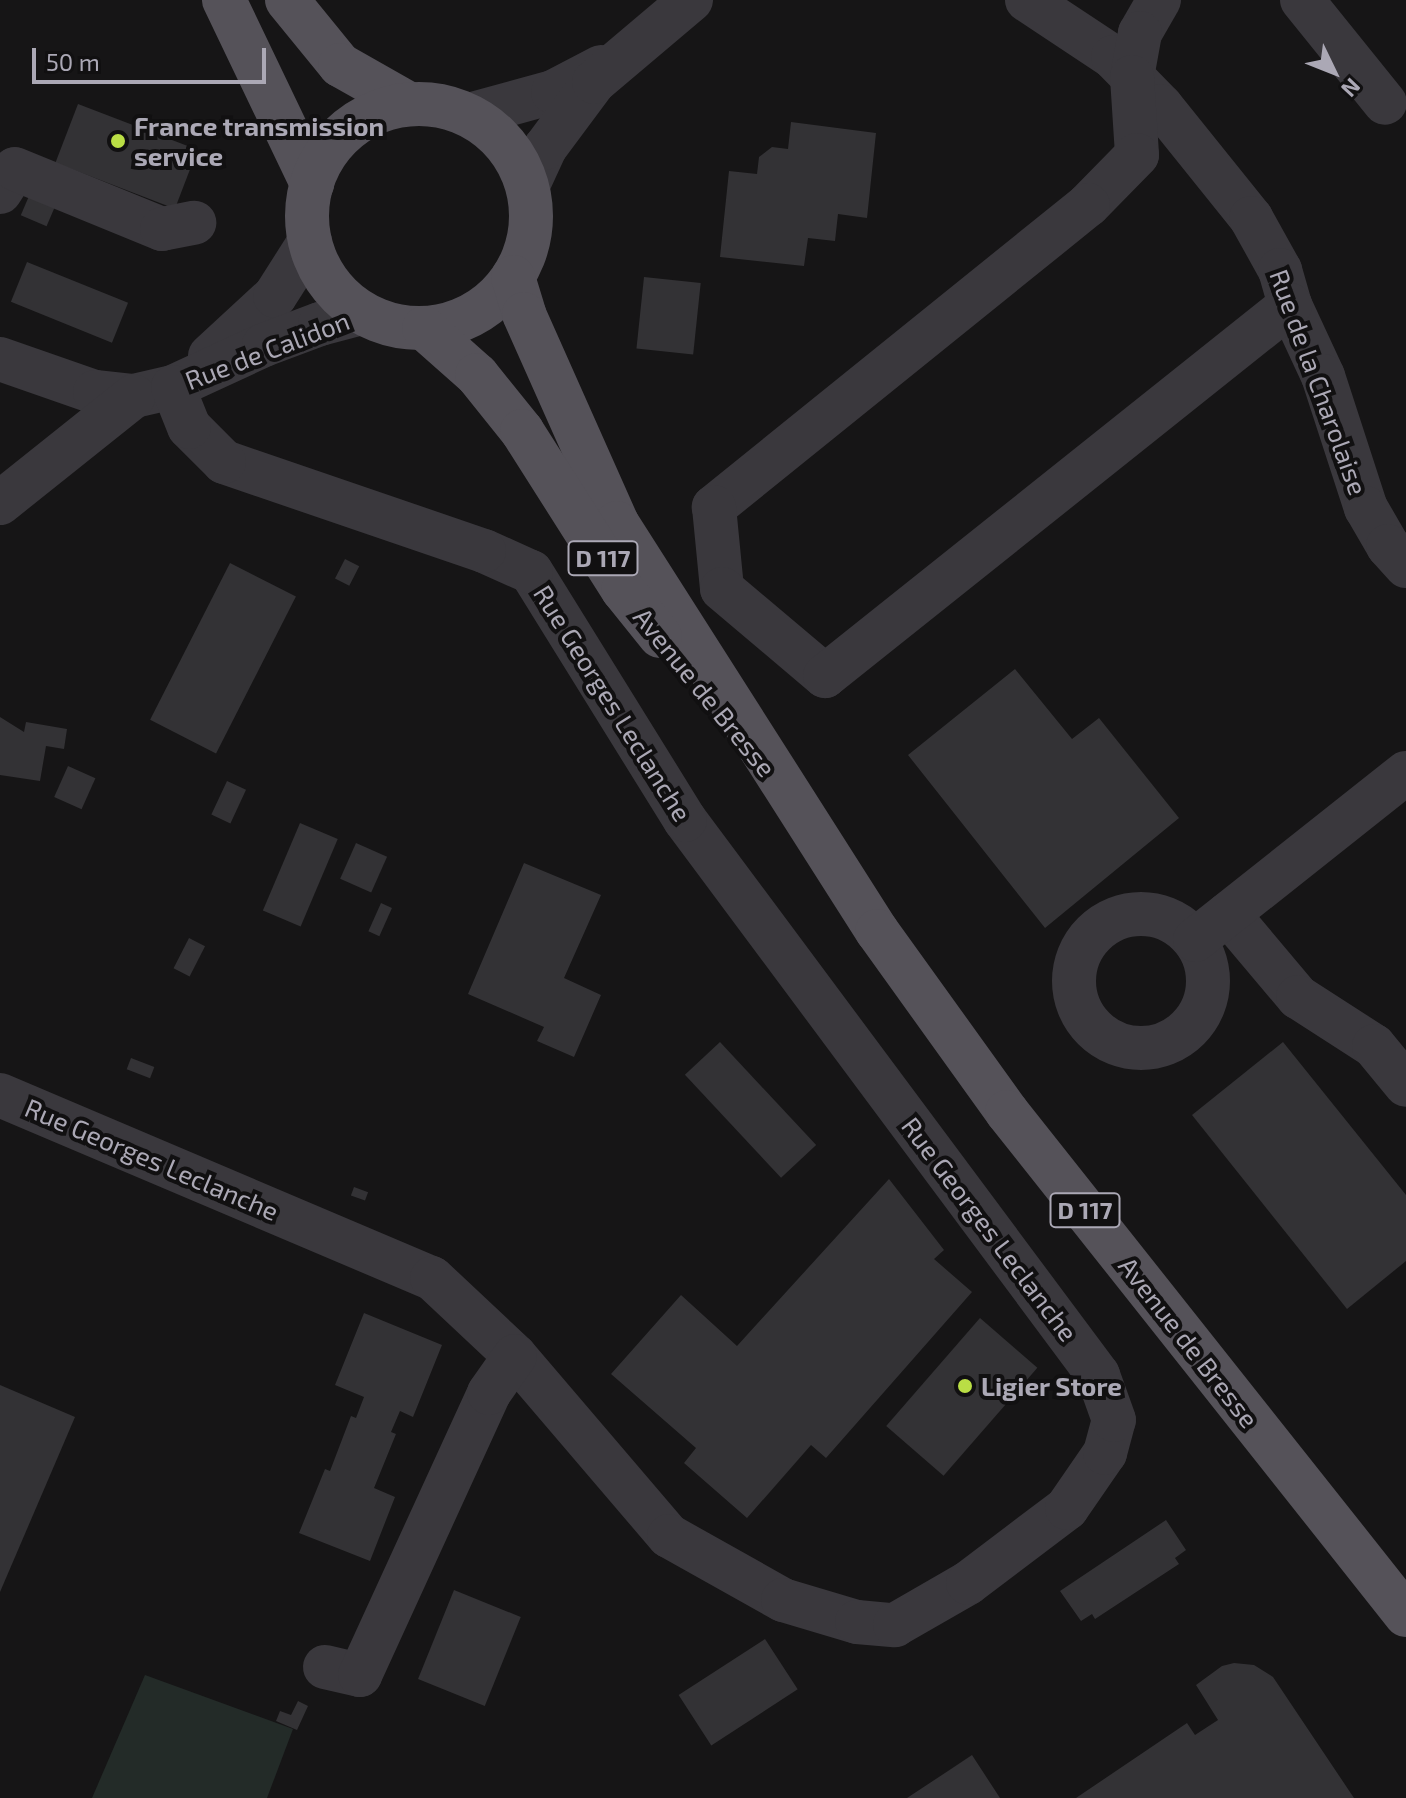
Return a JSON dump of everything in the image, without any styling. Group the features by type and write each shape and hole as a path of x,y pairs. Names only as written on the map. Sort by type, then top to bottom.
{"main road":[{"path":"224,0 312,184"},
{"path":"287,0 340,65 409,104"},
{"path":"409,104 440,105 469,115 496,132 515,157 528,185 532,217 527,248 513,277 490,303 469,315 424,328 392,325 362,313 338,294 321,270 310,241 307,213 312,184 326,154 348,129 377,112 409,104"},
{"name":"Avenue de Bresse","path":"513,277 524,314 617,523 877,931 1007,1112 1406,1615"},
{"name":"Avenue de Bresse","path":"424,328 477,375 522,431 623,590 784,789"}],"street":[{"path":"528,185 545,148 594,82 691,0"},
{"name":"Rue de la Charolaise","path":"1027,0 1113,57 1190,140 1251,218 1280,270 1290,305 1323,376 1366,508 1388,546 1406,566"},
{"path":"1159,0 1140,33 1132,77 1137,155 1088,205 714,507 722,589 825,676 1290,305"},
{"path":"1302,0 1385,103"},
{"path":"469,115 553,92 633,47"},
{"path":"0,192 15,169 162,229 194,223"},
{"name":"Rue de Calidon","path":"153,392 237,334 275,296 310,241"},
{"name":"Rue de Calidon","path":"153,392 264,345 320,324 362,313"},
{"path":"0,359 95,392 153,392"},
{"path":"0,503 153,392"},
{"name":"Rue Georges Leclanche","path":"0,1095 432,1278 515,1356 669,1536 783,1600 857,1622 895,1625 968,1583 1067,1508 1105,1453 1114,1420 1098,1375 685,820 531,572 484,551 224,462 153,392"},
{"path":"1195,940 1406,773"},
{"path":"1228,914 1298,997 1374,1046 1406,1085"},
{"path":"325,1667 360,1675 489,1393 515,1356"}],"shaded area":[{"path":"145,1675 293,1729 267,1798 92,1798"}],"building":[{"path":"78,104 197,150 175,209 55,163"},
{"path":"791,122 876,133 867,218 838,214 835,241 808,238 804,266 720,257 729,171 757,174 759,157 772,147 788,149"},
{"path":"29,196 55,207 47,226 21,215"},
{"path":"27,262 128,303 112,343 11,302"},
{"path":"644,277 701,283 693,355 636,349"},
{"path":"345,559 359,566 349,586 335,579"},
{"path":"230,563 296,597 216,753 150,720"},
{"path":"1015,669 1072,739 1099,718 1179,818 1045,928 908,755"},
{"path":"0,717 24,732 26,722 67,729 64,749 46,746 40,781 0,775"},
{"path":"68,766 95,778 82,809 54,797"},
{"path":"227,781 246,790 230,823 211,815"},
{"path":"300,823 338,839 301,926 263,910"},
{"path":"356,843 387,857 371,892 340,879"},
{"path":"524,863 601,895 564,978 601,995 574,1057 537,1041 544,1027 468,994"},
{"path":"381,903 392,908 379,936 368,931"},
{"path":"189,938 205,946 190,976 174,968"},
{"path":"720,1042 816,1145 781,1178 685,1075"},
{"path":"1283,1042 1406,1195 1406,1261 1347,1309 1192,1115"},
{"path":"131,1058 154,1067 150,1078 127,1069"},
{"path":"889,1179 944,1250 934,1259 972,1292 826,1458 811,1445 747,1518 684,1463 696,1448 611,1374 681,1295 737,1346"},
{"path":"354,1187 368,1192 365,1201 351,1195"},
{"path":"364,1313 442,1345 413,1417 400,1411 391,1432 396,1434 374,1488 395,1497 370,1561 299,1533 325,1469 330,1471 351,1416 356,1418 364,1397 335,1385"},
{"path":"980,1318 1037,1368 944,1476 886,1426"},
{"path":"0,1385 75,1417 0,1592"},
{"path":"1166,1520 1186,1550 1175,1558 1179,1564 1095,1619 1092,1614 1081,1621 1060,1591"},
{"path":"454,1590 521,1617 485,1706 418,1679"},
{"path":"765,1639 798,1689 711,1745 679,1695"},
{"path":"1234,1663 1254,1665 1273,1677 1354,1798 1076,1798 1187,1723 1195,1735 1218,1720 1196,1685 1222,1666"},
{"path":"298,1701 308,1706 297,1730 276,1721 280,1711 291,1715"},
{"path":"972,1755 1000,1798 907,1798 948,1771"}],"place":[{"name":"France transmission service","path":"118,141"},
{"name":"Ligier Store","path":"965,1386"}]}
